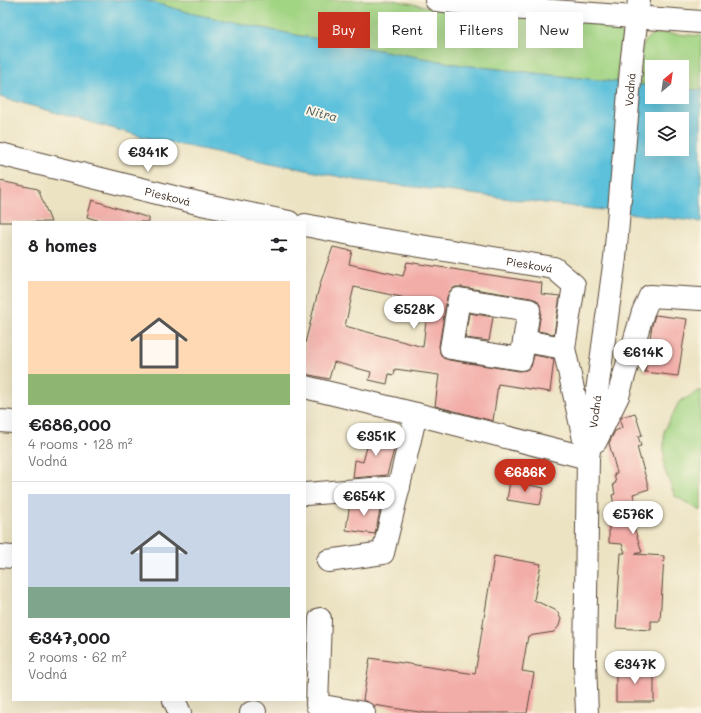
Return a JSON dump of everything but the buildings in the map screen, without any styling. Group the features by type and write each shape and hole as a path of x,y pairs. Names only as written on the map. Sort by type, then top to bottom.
{"street":[{"path":"436,0 498,7 638,8 701,22"},
{"name":"Vodná","path":"587,713 585,663 588,458 615,258 632,57 638,8"},
{"name":"Piesková","path":"0,154 206,205 284,221"},
{"name":"Piesková","path":"306,225 366,238 554,268 574,285 564,348 588,458"},
{"path":"306,387 588,458 618,396 643,312 650,296 701,299"},
{"path":"524,341 564,348"},
{"path":"328,561 383,553 416,414"},
{"path":"0,421 12,422"},
{"path":"306,494 399,487"},
{"path":"0,556 12,557"},
{"path":"320,619 317,705 364,713"},
{"path":"174,701 180,713"}],"green space":[{"path":"145,0 393,0 461,12 445,12 445,48 518,48 518,17 526,17 526,48 583,48 583,22 615,25 620,31 622,37 617,82 462,65 368,48 370,48 370,12 318,12 318,39 194,14"},
{"path":"661,33 701,36 701,90 689,89 689,60 645,60 645,85 641,85 642,50 647,39 652,35"},
{"path":"701,390 701,511 675,496 664,468 664,431 679,402"}],"water":[{"name":"Nitra","path":"0,0 145,0 194,14 318,39 318,48 368,48 462,65 645,85 645,104 689,104 689,89 701,90 701,222 356,180 151,139 0,97"}]}
